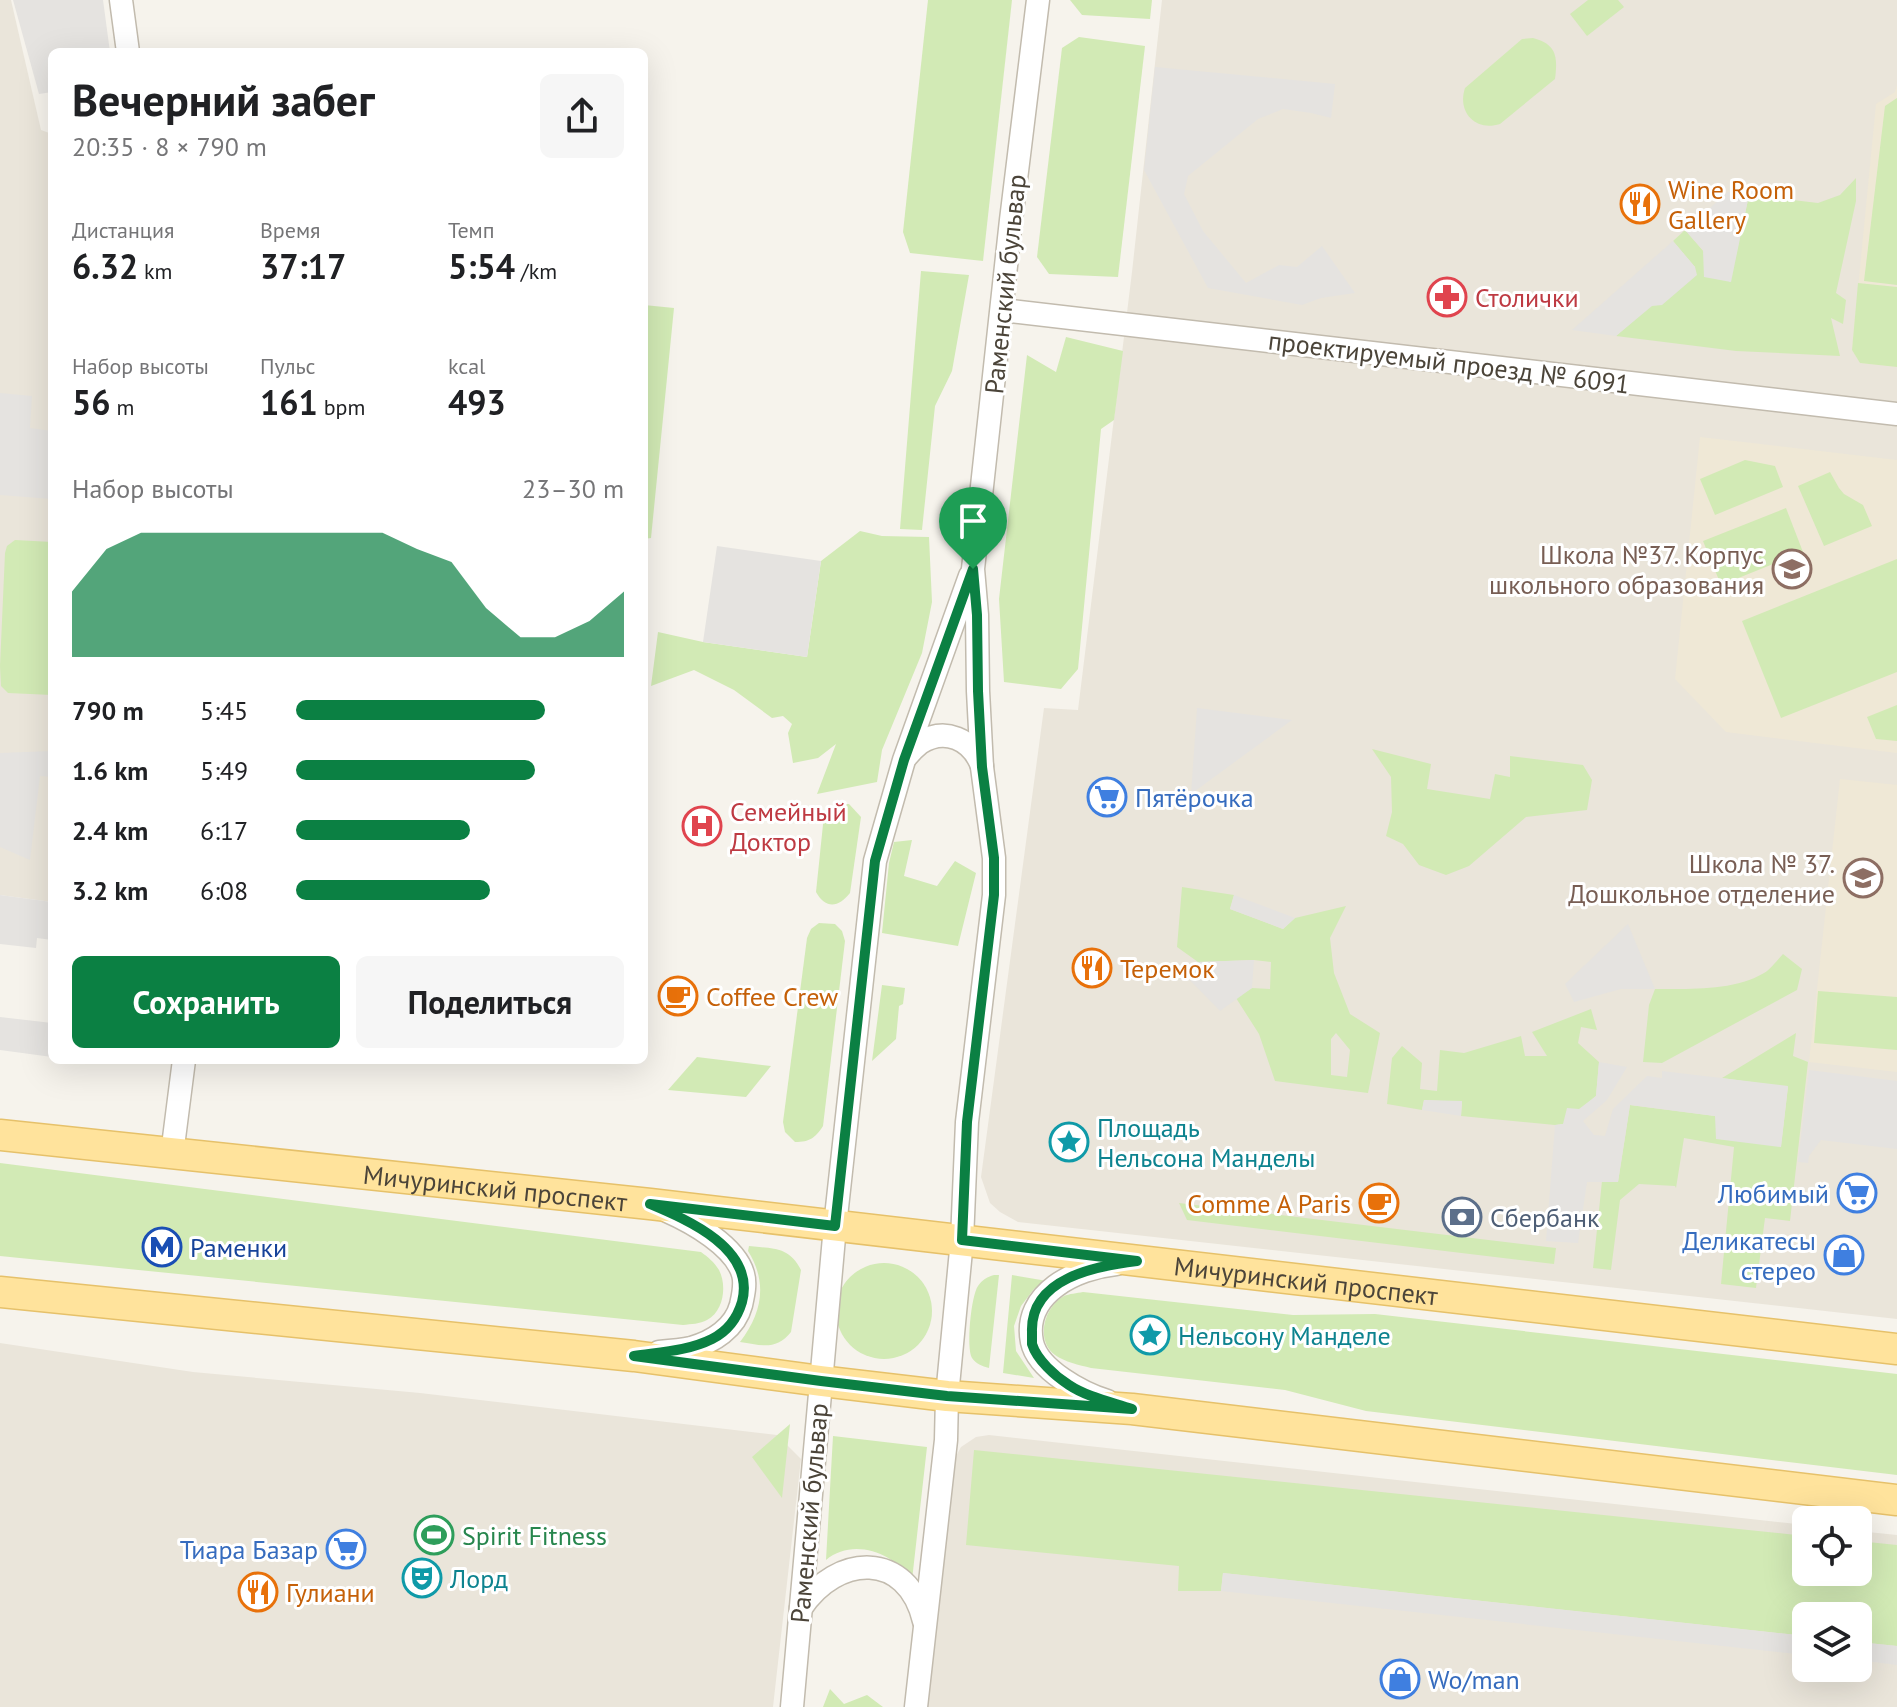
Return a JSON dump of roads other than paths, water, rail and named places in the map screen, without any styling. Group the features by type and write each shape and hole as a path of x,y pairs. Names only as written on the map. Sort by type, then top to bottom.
{"main road":[{"name":"Мичуринский проспект","path":"0,1135 650,1204 1897,1349"},
{"path":"0,1292 634,1356 947,1396 1132,1409 1897,1500"}],"street":[{"path":"121,0 127,48"},
{"name":"Раменский бульвар","path":"916,1707 944,1455 962,1240 967,1122 994,895 994,858 982,767 973,569 1038,0"},
{"name":"проектируемый проезд № 6091","path":"1002,310 1897,414"},
{"name":"Раменский бульвар","path":"792,1707 835,1226 875,861 904,760 973,569"},
{"path":"904,760 918,744 935,736 950,736 968,744 978,754 982,767"},
{"path":"172,1154 183,1064"},
{"path":"634,1356 692,1348 714,1338 729,1328 738,1315 744,1295 743,1274 719,1242 688,1220 650,1204"},
{"path":"1132,1409 1069,1385 1043,1362 1032,1344 1031,1322 1036,1306 1049,1291 1066,1279 1107,1265 1137,1261"},
{"path":"801,1608 824,1582 841,1572 861,1566 878,1568 892,1573 907,1585 921,1609 925,1626"}],"place":[{"name":"Wine Room Gallery","path":"1640,204"},
{"name":"Столички","path":"1447,297"},
{"name":"Школа №37. Корпус школьного образования","path":"1792,569"},
{"name":"Пятёрочка","path":"1107,797"},
{"name":"Семейный Доктор","path":"702,826"},
{"name":"Школа № 37. Дошкольное отделение","path":"1863,878"},
{"name":"Теремок","path":"1092,968"},
{"name":"Coffee Crew","path":"678,996"},
{"name":"Площадь Нельсона Манделы","path":"1069,1142"},
{"name":"Любимый","path":"1857,1193"},
{"name":"Comme A Paris","path":"1379,1203"},
{"name":"Сбербанк","path":"1462,1217"},
{"name":"Раменки","path":"162,1247"},
{"name":"Деликатесы стерео","path":"1844,1255"},
{"name":"Нельсону Манделе","path":"1150,1335"},
{"name":"Spirit Fitness","path":"434,1535"},
{"name":"Тиара Базар","path":"346,1549"},
{"name":"Лорд","path":"422,1578"},
{"name":"Гулиани","path":"258,1592"},
{"name":"Wo/man","path":"1400,1679"}]}
